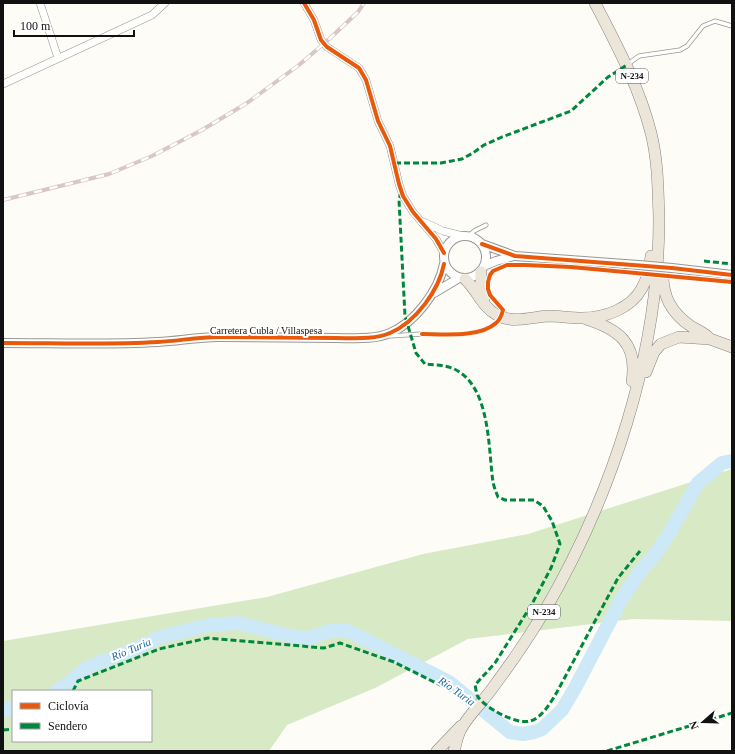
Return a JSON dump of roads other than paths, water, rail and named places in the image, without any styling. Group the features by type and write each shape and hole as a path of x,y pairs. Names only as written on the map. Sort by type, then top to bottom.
{"highway":[{"name":"N-234","path":"454,751 460,732 467,720 494,687 544,612 586,531 618,449 629,415 643,357 654,300 659,243 655,154 642,102 627,65 595,3"},
{"path":"655,154 663,186 664,243 662,285 668,300 676,313 686,323 706,334 710,339"},
{"path":"462,278 497,315 513,320 557,316 582,318 606,315 614,312 627,305 642,290 651,261 654,191 657,174"},
{"path":"482,269 481,287 486,305"},
{"path":"582,318 615,331 624,340 630,353 633,366 632,377 618,449"},
{"path":"629,415 645,376 649,361 660,344 679,337 710,339 732,347"},
{"name":"N-234","path":"437,751 455,730 467,720"}],"street":[{"path":"40,3 58,58"},
{"path":"3,84 152,15 165,3"},
{"path":"304,3 314,20 321,40 327,47 358,68 366,80 378,121 390,146 401,190 410,208 436,239 444,253"},
{"path":"422,221 444,231 466,236 477,240 482,244 515,256 639,265 732,274"},
{"path":"466,236 457,237 450,242 444,253 444,264 450,273 462,278 473,277 482,269 496,261 515,256"},
{"path":"482,244 486,256 482,269"},
{"name":"Carretera Cubla / Villaspesa","path":"3,343 124,343 158,342 215,337 355,338 380,336 407,323 433,293 440,280 444,264"},
{"name":"Carretera Cubla / Villaspesa","path":"433,293 462,278"}],"lane":[{"path":"627,65 639,56 680,50 687,46 703,26 715,21 732,26"},
{"path":"466,236 486,225"},
{"path":"380,336 422,334"}],"waterway":[{"name":"Río Turia","path":"58,690 65,686 86,668 163,636 210,625 238,623 295,637 309,638 330,631 348,631 449,682 510,732 523,734 534,732 542,729 562,710 621,600 641,570 654,556 670,532 698,483 722,463 732,461"},
{"name":"Río Turia","path":"3,711 12,707"}],"railway":[{"path":"3,200 109,174 152,156 202,130 247,103 299,65 358,12 364,3"}]}
